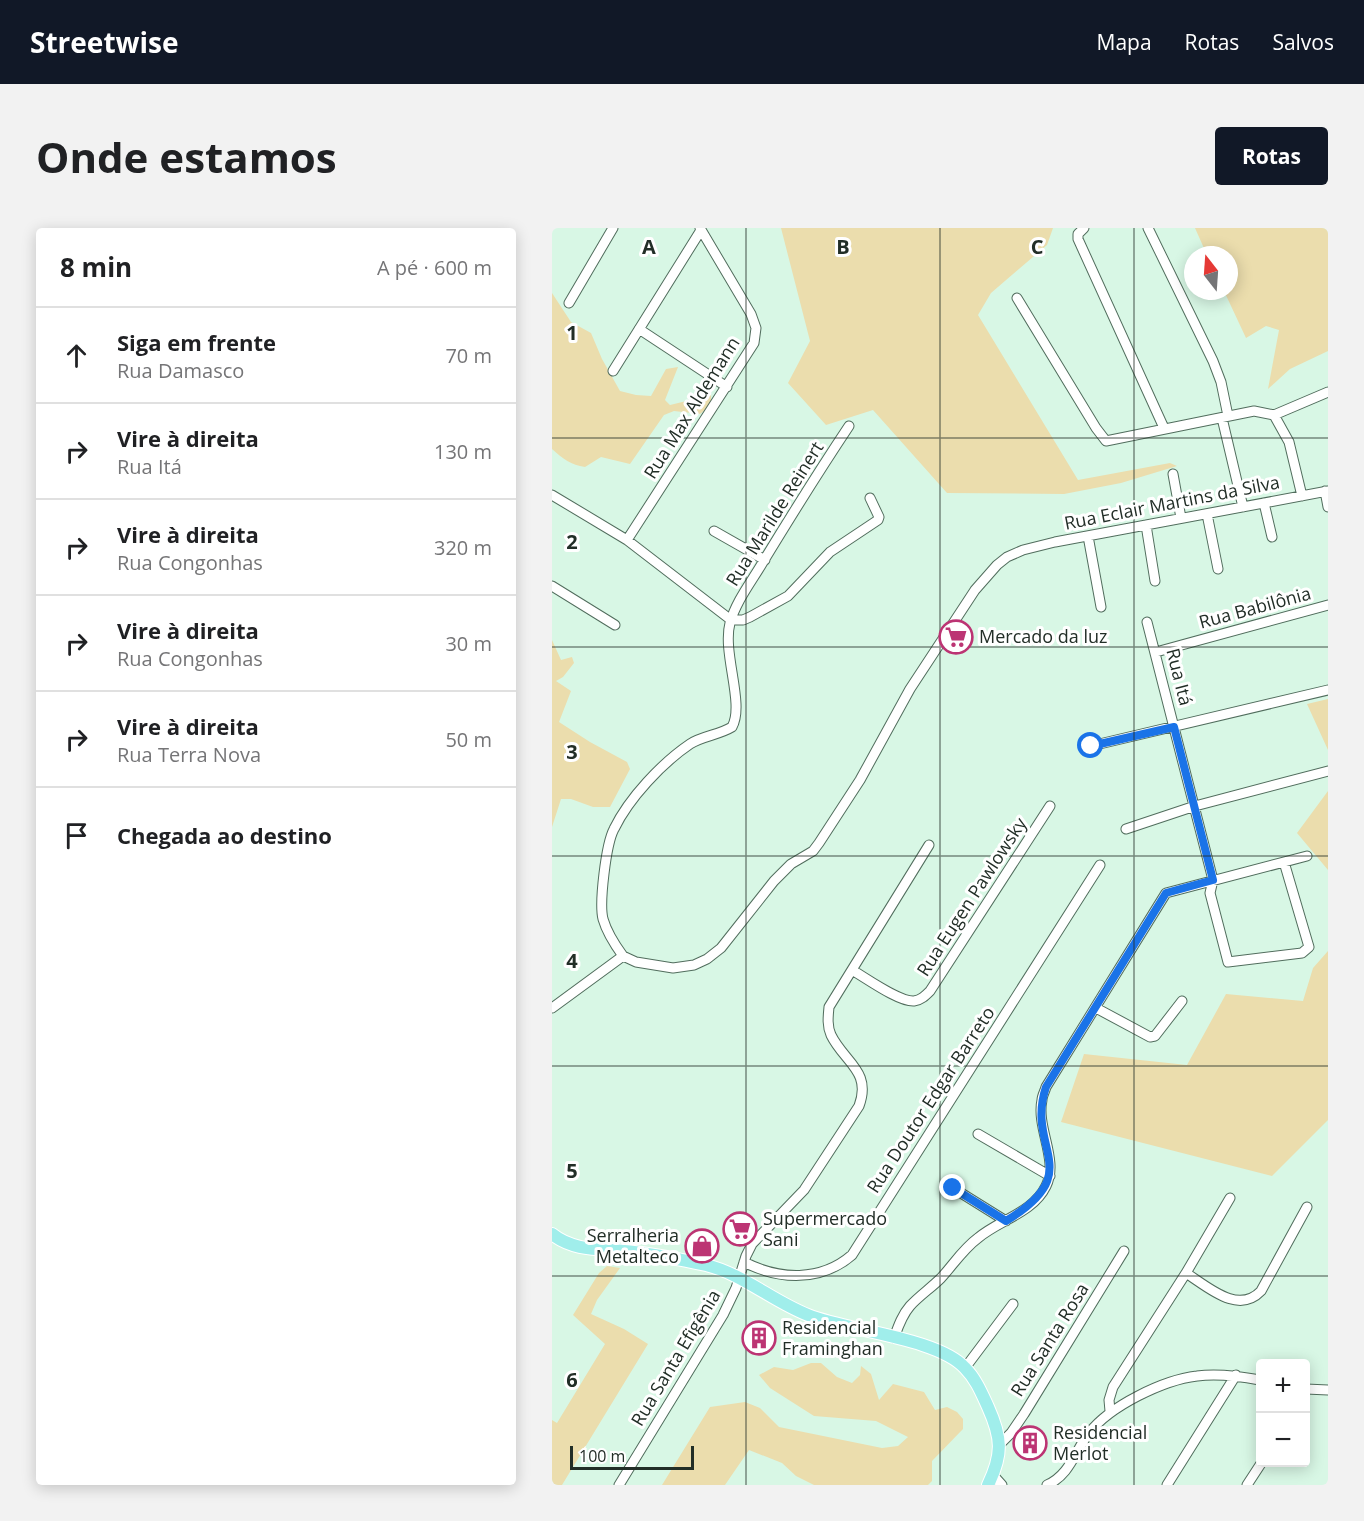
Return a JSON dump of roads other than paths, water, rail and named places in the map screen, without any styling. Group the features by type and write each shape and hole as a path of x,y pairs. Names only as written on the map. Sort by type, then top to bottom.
{"main road":[{"path":"552,1234 573,1246 634,1252 721,1269 809,1316 932,1348 947,1355 965,1368 979,1389 997,1429 1000,1444 990,1480"}],"street":[{"path":"569,303 613,228"},
{"path":"1084,228 1078,234 1078,239 1164,428"},
{"path":"1148,228 1221,382 1225,417 1243,507"},
{"path":"613,371 700,229"},
{"name":"Rua Max Aldemann","path":"627,540 754,343 756,328 752,314 700,229"},
{"path":"1017,298 1106,441 1254,411 1274,415 1328,393"},
{"path":"639,329 727,387"},
{"path":"1274,415 1289,442 1302,496"},
{"name":"Rua Marilde Reinert","path":"731,620 813,480 849,426"},
{"path":"1173,474 1181,518"},
{"path":"1326,491 1328,507"},
{"name":"Rua Eclair Martins da Silva","path":"623,956 636,962 673,968 694,965 707,959 721,948 790,864 813,852 860,780 910,689 975,590 997,565 1023,550 1326,491"},
{"path":"552,495 627,540 731,620 744,620 788,596 830,552 878,520 879,517 870,498"},
{"path":"1264,503 1272,537"},
{"path":"1206,514 1218,569"},
{"path":"1146,525 1155,581"},
{"path":"714,531 765,560"},
{"path":"1088,536 1101,607"},
{"path":"552,586 615,625"},
{"name":"Rua Babilônia","path":"1156,652 1328,605"},
{"path":"552,1008 623,956 608,931 603,917 606,864 613,831 639,794 669,760 693,742 727,730 735,721 728,647 731,620"},
{"name":"Rua Itá","path":"1147,622 1213,880 1210,893 1228,962 1302,953 1310,947 1284,862"},
{"path":"1091,746 1328,690"},
{"path":"1126,829 1195,806 1328,771"},
{"name":"Rua Eugen Pawlowsky","path":"852,970 904,999 914,1001 923,998 930,991 1050,806"},
{"path":"852,970 929,845"},
{"path":"894,1338 901,1318 910,1305 942,1277 977,1238 1006,1221 1038,1197 1046,1187 1050,1176 1041,1101 1046,1087 1166,893 1307,855"},
{"name":"Rua Doutor Edgar Barreto","path":"744,1262 753,1267 782,1275 802,1276 819,1274 831,1269 842,1264 852,1255 1100,865"},
{"name":"Rua Santa Efigênia","path":"619,1485 723,1315 753,1244 804,1190 859,1106 863,1095 863,1085 859,1073 831,1035 827,1021 829,1007 852,970"},
{"path":"1096,1008 1150,1037 1155,1036 1182,1001"},
{"path":"978,1134 1050,1176"},
{"path":"953,1188 1006,1221"},
{"path":"1110,1411 1109,1400 1113,1387 1186,1273 1230,1198"},
{"path":"1186,1273 1232,1300 1243,1302 1253,1299 1261,1292 1307,1207"},
{"name":"Rua Santa Rosa","path":"1000,1444 1024,1414 1124,1251"},
{"path":"965,1368 1013,1304"},
{"path":"1047,1485 1064,1474 1088,1434 1110,1411 1184,1378 1198,1375 1236,1375 1256,1379"},
{"path":"1167,1485 1236,1375"},
{"path":"1310,1389 1328,1390"},
{"path":"1247,1485 1259,1467"},
{"path":"990,1480 1002,1485"}],"place":[{"name":"Mercado da luz","path":"956,637"},
{"name":"Supermercado Sani","path":"740,1229"},
{"name":"Serralheria Metalteco","path":"702,1246"},
{"name":"Residencial Framinghan","path":"759,1338"},
{"name":"Residencial Merlot","path":"1030,1443"}]}
